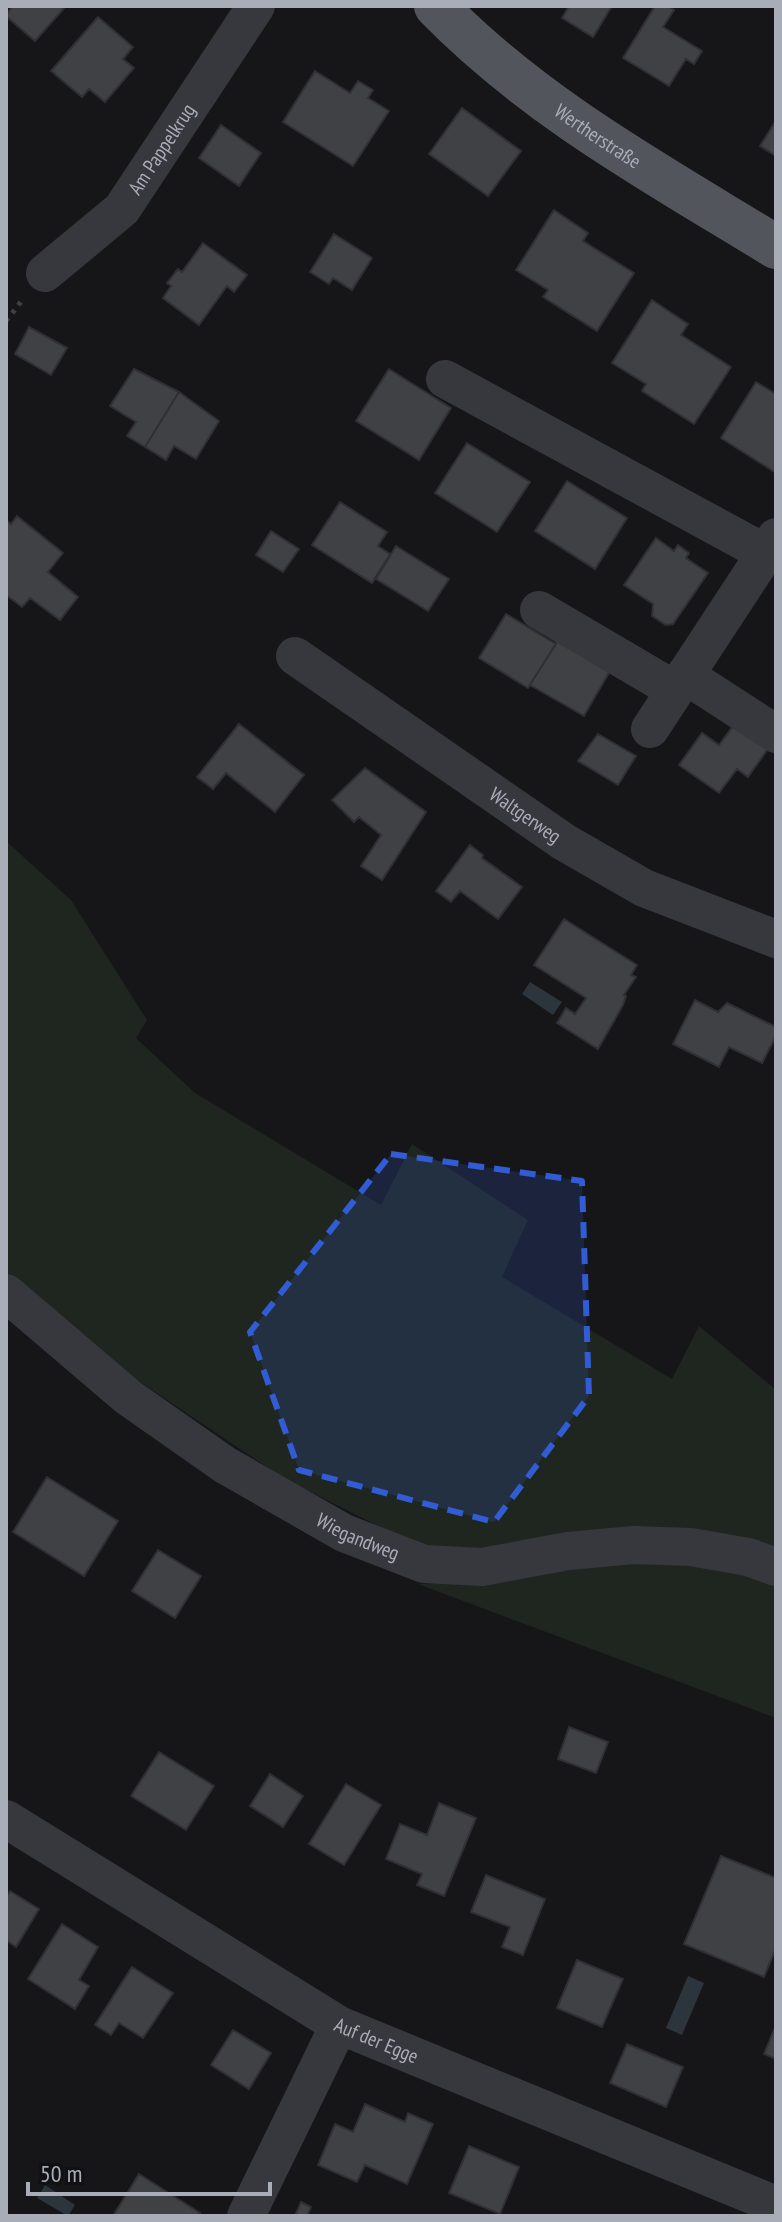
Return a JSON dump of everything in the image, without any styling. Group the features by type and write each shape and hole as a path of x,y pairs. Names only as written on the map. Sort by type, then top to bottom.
{"main road":[{"name":"Wertherstraße","path":"436,6 468,39 564,116 776,247"}],"street":[{"name":"Am Pappelkrug","path":"45,273 122,209 256,6"},
{"path":"445,379 771,545 650,729"},
{"path":"539,610 776,734"},
{"name":"Waltgerweg","path":"295,656 564,842 644,888 776,939"},
{"name":"Wiegandweg","path":"6,1293 128,1397 225,1465 344,1533 424,1564 482,1567 568,1551 634,1545 691,1547 748,1557 776,1567"},
{"name":"Auf der Egge","path":"6,1819 339,2025 776,2205"},
{"path":"246,2216 339,2025"}],"highlighted area":[{"path":"391,1154 582,1181 589,1396 494,1522 299,1470 250,1332"}],"shaded area":[{"path":"6,841 71,900 147,1020 136,1038 195,1093 381,1205 412,1144 528,1220 502,1277 672,1379 699,1326 776,1390 776,1550 476,1553 414,1544 283,1478 112,1363 6,1273"},
{"path":"530,982 562,1002 553,1015 522,994"},
{"path":"640,1558 776,1579 776,1718 418,1584 483,1581"},
{"path":"688,1976 704,1983 682,2035 666,2028"},
{"path":"45,2185 75,2205 68,2216 37,2198"}],"building":[{"path":"12,6 66,6 35,41 6,16"},
{"path":"569,6 612,6 593,37 562,18"},
{"path":"655,6 668,6 674,10 663,27 702,51 694,64 686,59 669,86 623,58"},
{"path":"98,17 133,47 123,59 134,68 105,102 89,89 82,97 51,71"},
{"path":"315,71 350,93 358,81 373,90 368,98 389,111 353,166 283,122"},
{"path":"462,108 521,151 488,196 429,154"},
{"path":"776,123 776,156 760,146"},
{"path":"221,125 261,153 239,186 199,158"},
{"path":"554,210 588,233 583,241 634,273 597,331 543,297 548,290 516,270"},
{"path":"334,234 372,258 352,290 333,278 329,284 310,272"},
{"path":"203,243 247,275 234,292 227,286 199,325 163,298 171,286 167,283 178,269 182,272"},
{"path":"652,300 688,324 681,335 731,367 694,424 642,391 646,384 612,363"},
{"path":"29,327 67,348 51,375 15,354"},
{"path":"134,369 179,392 145,447 127,436 136,422 110,406"},
{"path":"389,369 451,408 419,460 356,421"},
{"path":"756,382 776,394 776,473 721,438"},
{"path":"179,392 219,421 196,459 174,446 166,460 145,447"},
{"path":"467,443 530,482 497,532 435,493"},
{"path":"567,481 627,518 595,569 535,531"},
{"path":"340,502 387,532 378,546 390,554 372,583 312,545"},
{"path":"17,516 63,553 48,572 78,597 60,620 30,598 22,607 6,595 6,520 11,524"},
{"path":"271,531 299,549 283,572 256,555"},
{"path":"656,538 674,551 678,545 689,553 686,558 708,573 673,624 666,625 652,616 653,604 624,585"},
{"path":"396,546 449,579 428,611 376,579"},
{"path":"506,614 556,644 528,688 479,658"},
{"path":"558,640 610,671 584,716 530,685"},
{"path":"736,722 770,746 748,777 737,769 719,793 679,765 702,733 719,745"},
{"path":"239,724 304,775 275,812 226,773 213,789 197,777"},
{"path":"598,734 636,756 618,785 578,761"},
{"path":"365,768 426,812 382,880 361,866 381,835 359,817 354,822 332,800"},
{"path":"470,845 483,855 482,858 522,887 498,919 460,891 451,902 436,891"},
{"path":"564,919 637,965 631,975 636,977 624,995 623,1005 598,1049 557,1023 566,1008 575,1014 586,998 534,965"},
{"path":"695,1000 718,1012 727,1003 776,1027 776,1036 762,1063 729,1047 719,1067 673,1044"},
{"path":"47,1477 118,1521 84,1576 13,1532"},
{"path":"158,1550 201,1576 175,1618 132,1591"},
{"path":"569,1727 608,1742 596,1773 558,1759"},
{"path":"159,1752 214,1786 186,1830 131,1796"},
{"path":"270,1774 303,1796 283,1827 250,1806"},
{"path":"346,1784 381,1805 344,1865 309,1844"},
{"path":"439,1803 476,1818 444,1896 417,1885 422,1874 386,1859 400,1824 427,1835"},
{"path":"721,1856 776,1878 776,1948 764,1977 684,1944"},
{"path":"486,1875 545,1899 523,1955 502,1947 510,1927 471,1912"},
{"path":"10,1891 39,1909 16,1947 6,1940 6,1897"},
{"path":"62,1924 98,1947 79,1980 89,1986 75,2009 28,1979"},
{"path":"577,1960 623,1979 602,2027 557,2008"},
{"path":"132,1967 173,1993 143,2038 119,2023 111,2035 95,2025"},
{"path":"776,2025 776,2059 764,2054"},
{"path":"233,2030 271,2053 249,2089 211,2065"},
{"path":"627,2044 683,2067 666,2107 610,2083"},
{"path":"365,2104 405,2122 408,2113 433,2124 407,2184 365,2165 357,2182 318,2165 335,2124 353,2132"},
{"path":"469,2146 519,2167 500,2214 449,2193"},
{"path":"139,2174 200,2213 197,2216 113,2216"},
{"path":"301,2202 311,2207 307,2216 295,2216"}]}
